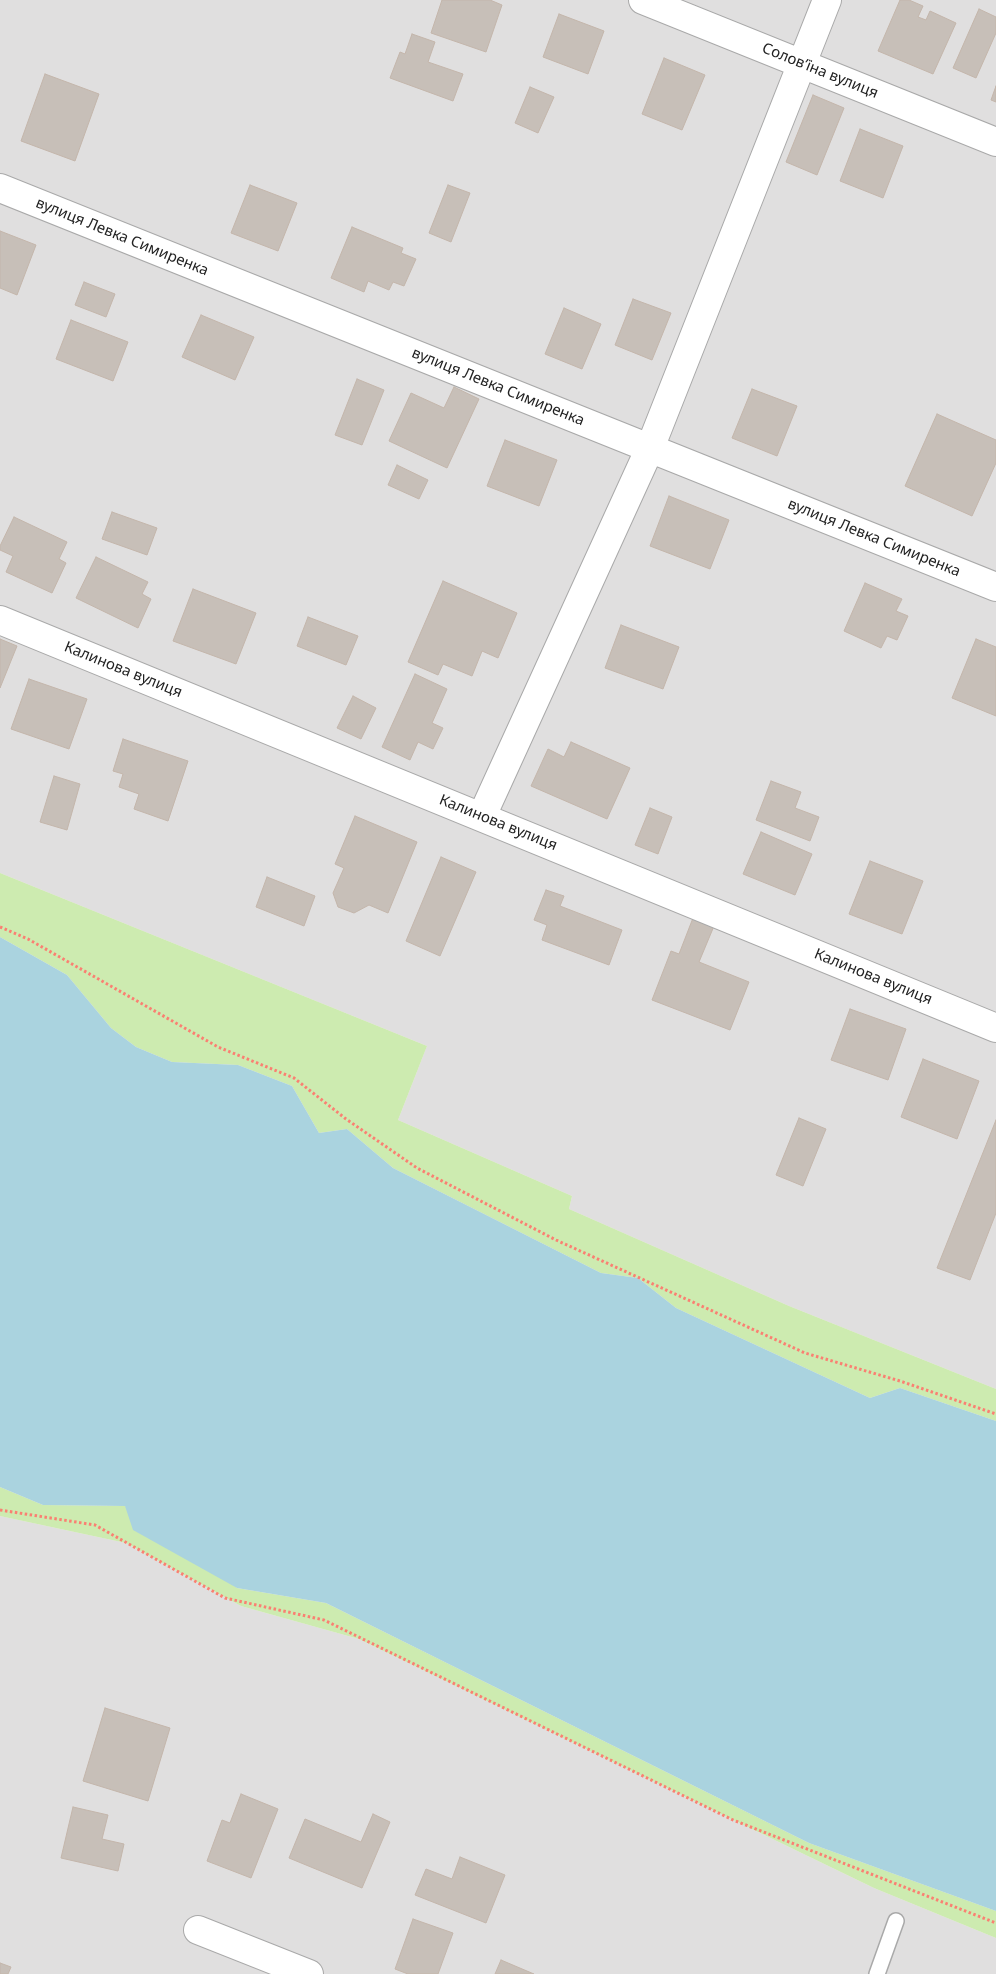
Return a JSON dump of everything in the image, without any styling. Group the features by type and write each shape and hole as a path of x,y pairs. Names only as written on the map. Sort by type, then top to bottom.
{"street":[{"name":"Соловʼїна вулиця","path":"644,0 996,142"},
{"path":"482,816 650,448 827,0"},
{"name":"вулиця Левка Симиренка","path":"0,188 996,587"},
{"name":"Калинова вулиця","path":"0,620 996,1028"},
{"path":"198,1930 309,1974"}],"lane":[{"path":"877,1974 896,1921"}],"path":[{"path":"0,927 28,939 218,1047 294,1078 346,1119 417,1168 556,1240 805,1353 900,1381 996,1414"},
{"path":"0,1510 95,1525 225,1598 324,1620 733,1820 996,1923"}],"shaded area":[{"path":"0,0 996,0 996,1389 789,1306 569,1209 572,1196 398,1120 427,1046 0,873"},
{"path":"0,1516 126,1543 241,1606 359,1639 874,1888 996,1938 996,1974 0,1974"}],"green space":[{"path":"0,873 427,1046 398,1120 572,1196 569,1209 789,1306 996,1389 996,1421 900,1388 870,1398 676,1308 638,1278 601,1273 393,1168 347,1129 319,1133 292,1086 238,1065 172,1062 136,1047 111,1028 67,975 0,937"},
{"path":"0,1487 43,1505 125,1506 237,1588 326,1603 809,1843 996,1911 996,1938 874,1888 359,1639 241,1606 126,1543 0,1516"}],"water":[{"path":"0,937 67,975 111,1028 136,1047 172,1062 238,1065 292,1086 319,1133 347,1129 393,1168 601,1273 638,1278 676,1308 870,1398 900,1388 996,1421 996,1911 809,1843 326,1603 237,1588 133,1530 125,1506 43,1505 0,1487"}],"building":[{"path":"442,0 490,0 502,5 486,52 431,33"},
{"path":"900,0 909,0 923,6 918,17 926,20 930,11 956,23 933,74 878,51"},
{"path":"979,9 996,17 996,33 976,78 953,68"},
{"path":"559,14 604,31 588,74 543,57"},
{"path":"412,34 435,42 428,62 463,74 453,101 390,78 400,52 405,54"},
{"path":"664,58 705,75 682,130 642,114"},
{"path":"45,74 99,94 75,161 21,141"},
{"path":"996,86 996,102 991,100"},
{"path":"530,87 554,97 538,133 515,123"},
{"path":"813,95 844,108 817,175 786,162"},
{"path":"860,129 903,146 883,198 840,181"},
{"path":"250,185 297,203 278,251 231,233"},
{"path":"448,185 470,193 451,242 429,233"},
{"path":"352,227 403,248 401,253 416,259 404,286 393,282 389,290 368,281 364,292 331,278"},
{"path":"0,231 36,245 17,295 0,288"},
{"path":"84,282 115,294 106,317 75,305"},
{"path":"633,299 671,313 652,360 615,345"},
{"path":"564,308 601,324 582,369 545,354"},
{"path":"201,315 254,337 235,380 182,357"},
{"path":"71,320 128,342 113,381 56,359"},
{"path":"357,379 384,390 362,445 335,435"},
{"path":"454,387 479,399 447,468 389,441 411,393 444,408"},
{"path":"752,389 797,406 777,456 732,438"},
{"path":"937,414 996,440 996,463 972,516 905,486"},
{"path":"505,440 557,460 539,506 487,486"},
{"path":"397,465 428,480 419,499 388,485"},
{"path":"669,496 729,520 710,569 650,546"},
{"path":"112,512 157,528 147,555 102,539"},
{"path":"14,517 67,542 59,559 66,563 52,593 6,572 13,556 0,550 0,546"},
{"path":"96,557 148,582 142,594 151,599 138,628 76,598"},
{"path":"443,581 517,613 498,658 482,651 472,676 443,664 438,675 408,662"},
{"path":"865,583 902,599 896,611 908,616 897,640 887,636 881,648 844,631"},
{"path":"193,589 256,613 236,664 173,641"},
{"path":"308,617 358,636 346,665 297,646"},
{"path":"621,625 679,647 663,689 605,668"},
{"path":"0,639 17,646 0,688"},
{"path":"976,639 996,647 996,716 952,698"},
{"path":"415,674 447,689 432,723 443,728 433,749 418,742 410,760 382,747"},
{"path":"29,679 87,699 69,749 11,729"},
{"path":"353,696 376,708 361,739 337,728"},
{"path":"123,739 188,761 168,821 134,809 139,794 119,787 123,774 113,771"},
{"path":"571,742 630,768 607,819 531,786 548,749 564,757"},
{"path":"54,776 80,784 67,830 40,822"},
{"path":"771,781 801,792 795,808 819,817 810,841 756,820"},
{"path":"650,808 672,817 658,854 635,845"},
{"path":"355,816 417,842 388,913 369,905 354,913 338,907 333,893 344,868 335,864"},
{"path":"761,832 812,854 795,895 743,874"},
{"path":"441,857 476,872 440,956 406,941"},
{"path":"870,861 923,881 902,934 849,914"},
{"path":"267,877 315,896 304,926 256,907"},
{"path":"546,890 564,896 560,906 622,930 609,965 542,940 547,925 534,920"},
{"path":"693,918 714,926 699,962 749,982 730,1030 652,1000 671,951 679,954"},
{"path":"850,1009 906,1029 888,1080 831,1060"},
{"path":"923,1059 979,1081 957,1139 901,1117"},
{"path":"799,1118 826,1129 803,1186 776,1175"},
{"path":"996,1120 996,1213 970,1280 937,1268"},
{"path":"105,1708 170,1728 148,1801 83,1781"},
{"path":"241,1794 278,1809 251,1878 207,1861 222,1820 230,1823"},
{"path":"73,1807 108,1815 102,1839 124,1844 118,1871 61,1858"},
{"path":"373,1814 390,1822 362,1888 289,1858 305,1819 361,1842"},
{"path":"460,1857 505,1875 486,1923 415,1895 426,1869 452,1879"},
{"path":"413,1919 453,1933 438,1974 408,1974 395,1969"},
{"path":"501,1960 534,1974 495,1974"},
{"path":"0,1963 11,1967 8,1974 0,1974"}]}
